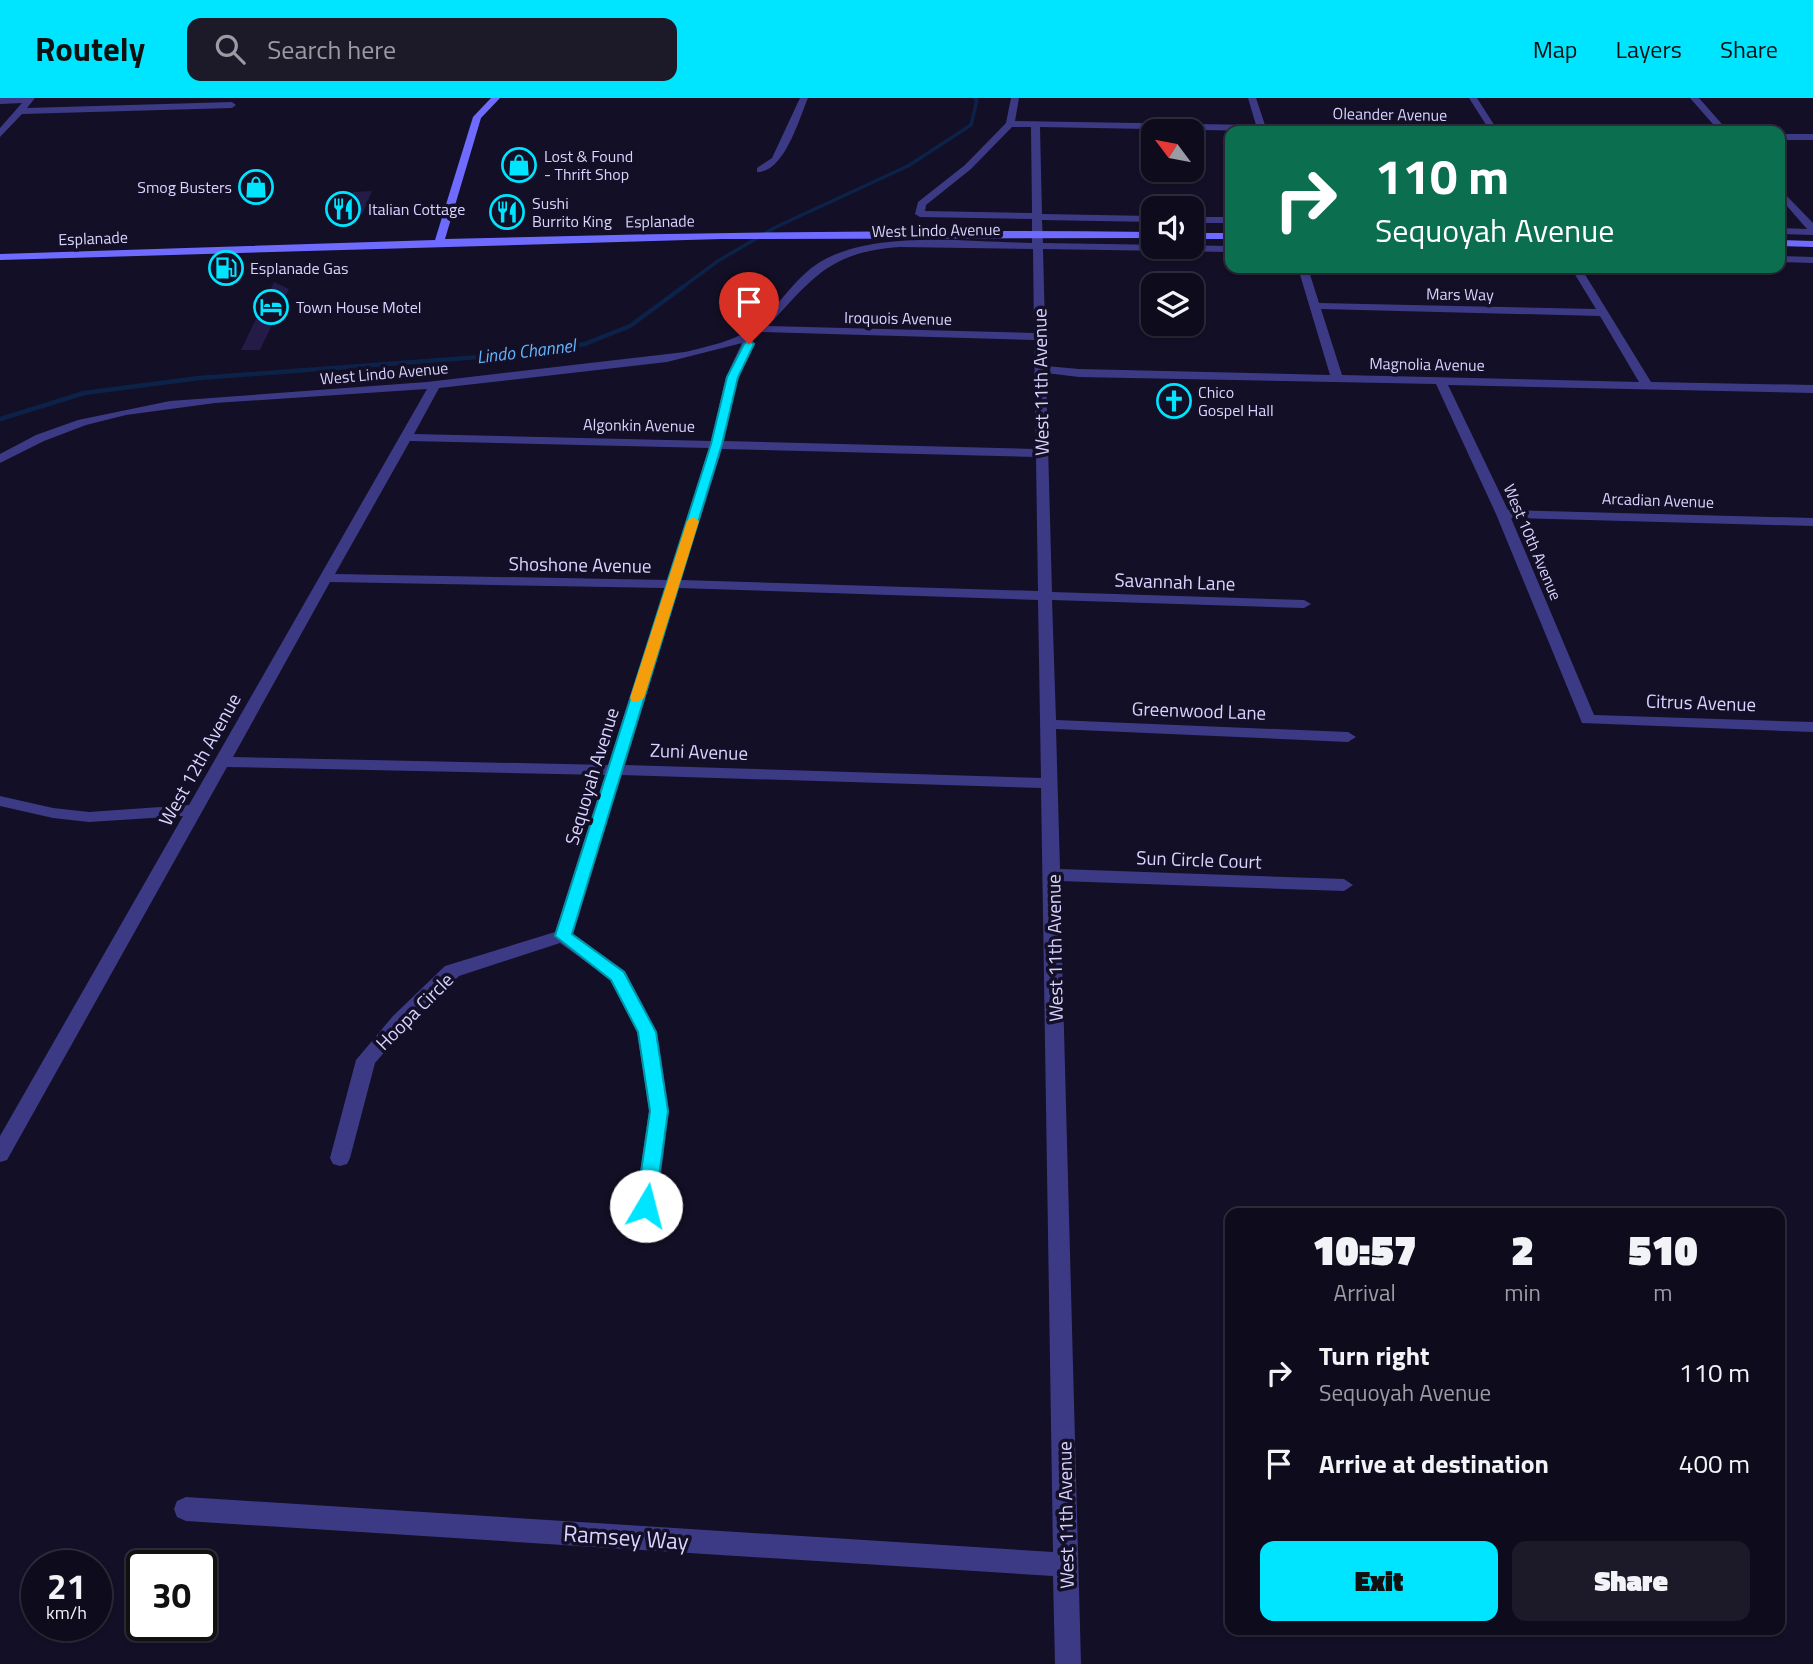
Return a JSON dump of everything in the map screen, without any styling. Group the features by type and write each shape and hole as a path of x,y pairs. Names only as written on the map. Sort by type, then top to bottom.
{"main road":[{"path":"439,243 476,118 496,98"},
{"name":"Esplanade","path":"0,257 725,236 1038,232 1141,235"},
{"path":"1204,236 1225,236"},
{"path":"1785,243 1813,244"},
{"path":"1785,250 1813,251"}],"street":[{"path":"760,170 776,160 804,98"},
{"path":"1015,98 1010,124 968,167 921,204 920,214 1038,232 1225,249"},
{"path":"1252,98 1261,126"},
{"path":"1474,98 1491,126"},
{"path":"1694,98 1719,126"},
{"path":"0,100 30,99"},
{"path":"0,134 30,99"},
{"path":"20,111 232,106"},
{"name":"Oleander Avenue","path":"1010,124 1225,129"},
{"name":"West 11th Avenue","path":"1035,124 1068,1664"},
{"path":"1785,137 1813,137"},
{"path":"1785,198 1813,230"},
{"path":"1038,232 1141,220"},
{"path":"1204,220 1225,220"},
{"path":"1785,231 1813,230"},
{"name":"West Lindo Avenue","path":"0,459 25,445 71,426 147,408 435,385 664,358 710,349 751,333 814,271 835,257 857,248 1038,232"},
{"path":"1785,259 1813,260"},
{"path":"1305,273 1337,378"},
{"path":"1579,273 1647,385"},
{"name":"Mars Way","path":"1315,306 1604,313"},
{"name":"Iroquois Avenue","path":"751,333 1039,337"},
{"name":"Sequoyah Avenue","path":"563,936 717,444 732,377 749,344 751,333"},
{"name":"Magnolia Avenue","path":"1040,369 1079,373 1813,388"},
{"name":"West 10th Avenue","path":"1440,380 1503,514 1588,720"},
{"name":"West 12th Avenue","path":"0,1154 435,385"},
{"name":"Algonkin Avenue","path":"404,437 1042,453"},
{"name":"Arcadian Avenue","path":"1503,514 1813,522"},
{"name":"Shoshone Avenue","path":"324,578 673,584 1045,597"},
{"name":"Savannah Lane","path":"1045,597 1304,604"},
{"name":"Citrus Avenue","path":"1588,720 1813,726"},
{"name":"Greenwood Lane","path":"1049,724 1348,737"},
{"name":"Zuni Avenue","path":"221,762 1050,783"},
{"path":"0,801 53,813 89,817 194,810"},
{"name":"Sun Circle Court","path":"1052,876 1344,885"},
{"path":"563,936 618,976 647,1032 659,1111 646,1206"},
{"name":"Hoopa Circle","path":"340,1158 366,1060 409,1013 452,971 563,936"},
{"name":"Ramsey Way","path":"186,1509 1066,1564"}],"building":[{"name":"Italian Cottage","path":"372,191 362,215 331,216 340,198 350,198 353,192"},
{"path":"274,282 289,289 260,350 241,350"}],"waterway":[{"name":"Lindo Channel","path":"680,289 718,261 776,227 908,166 971,125 977,100 974,98"},
{"name":"Lindo Channel","path":"0,419 84,393 199,378 520,354 585,344 630,326 683,287"}],"slow traffic":[{"path":"637,698 693,521"}],"place":[{"name":"Lost & Found - Thrift Shop","path":"519,165"},
{"name":"Smog Busters","path":"256,187"},
{"name":"Italian Cottage","path":"343,209"},
{"name":"Sushi Burrito King","path":"507,212"},
{"name":"Esplanade Gas","path":"226,268"},
{"name":"Town House Motel","path":"271,307"},
{"name":"Chico Gospel Hall","path":"1174,401"}],"route":[{"path":"646,1206 659,1111 647,1032 618,976 563,936 717,444 732,377 749,344"}]}
